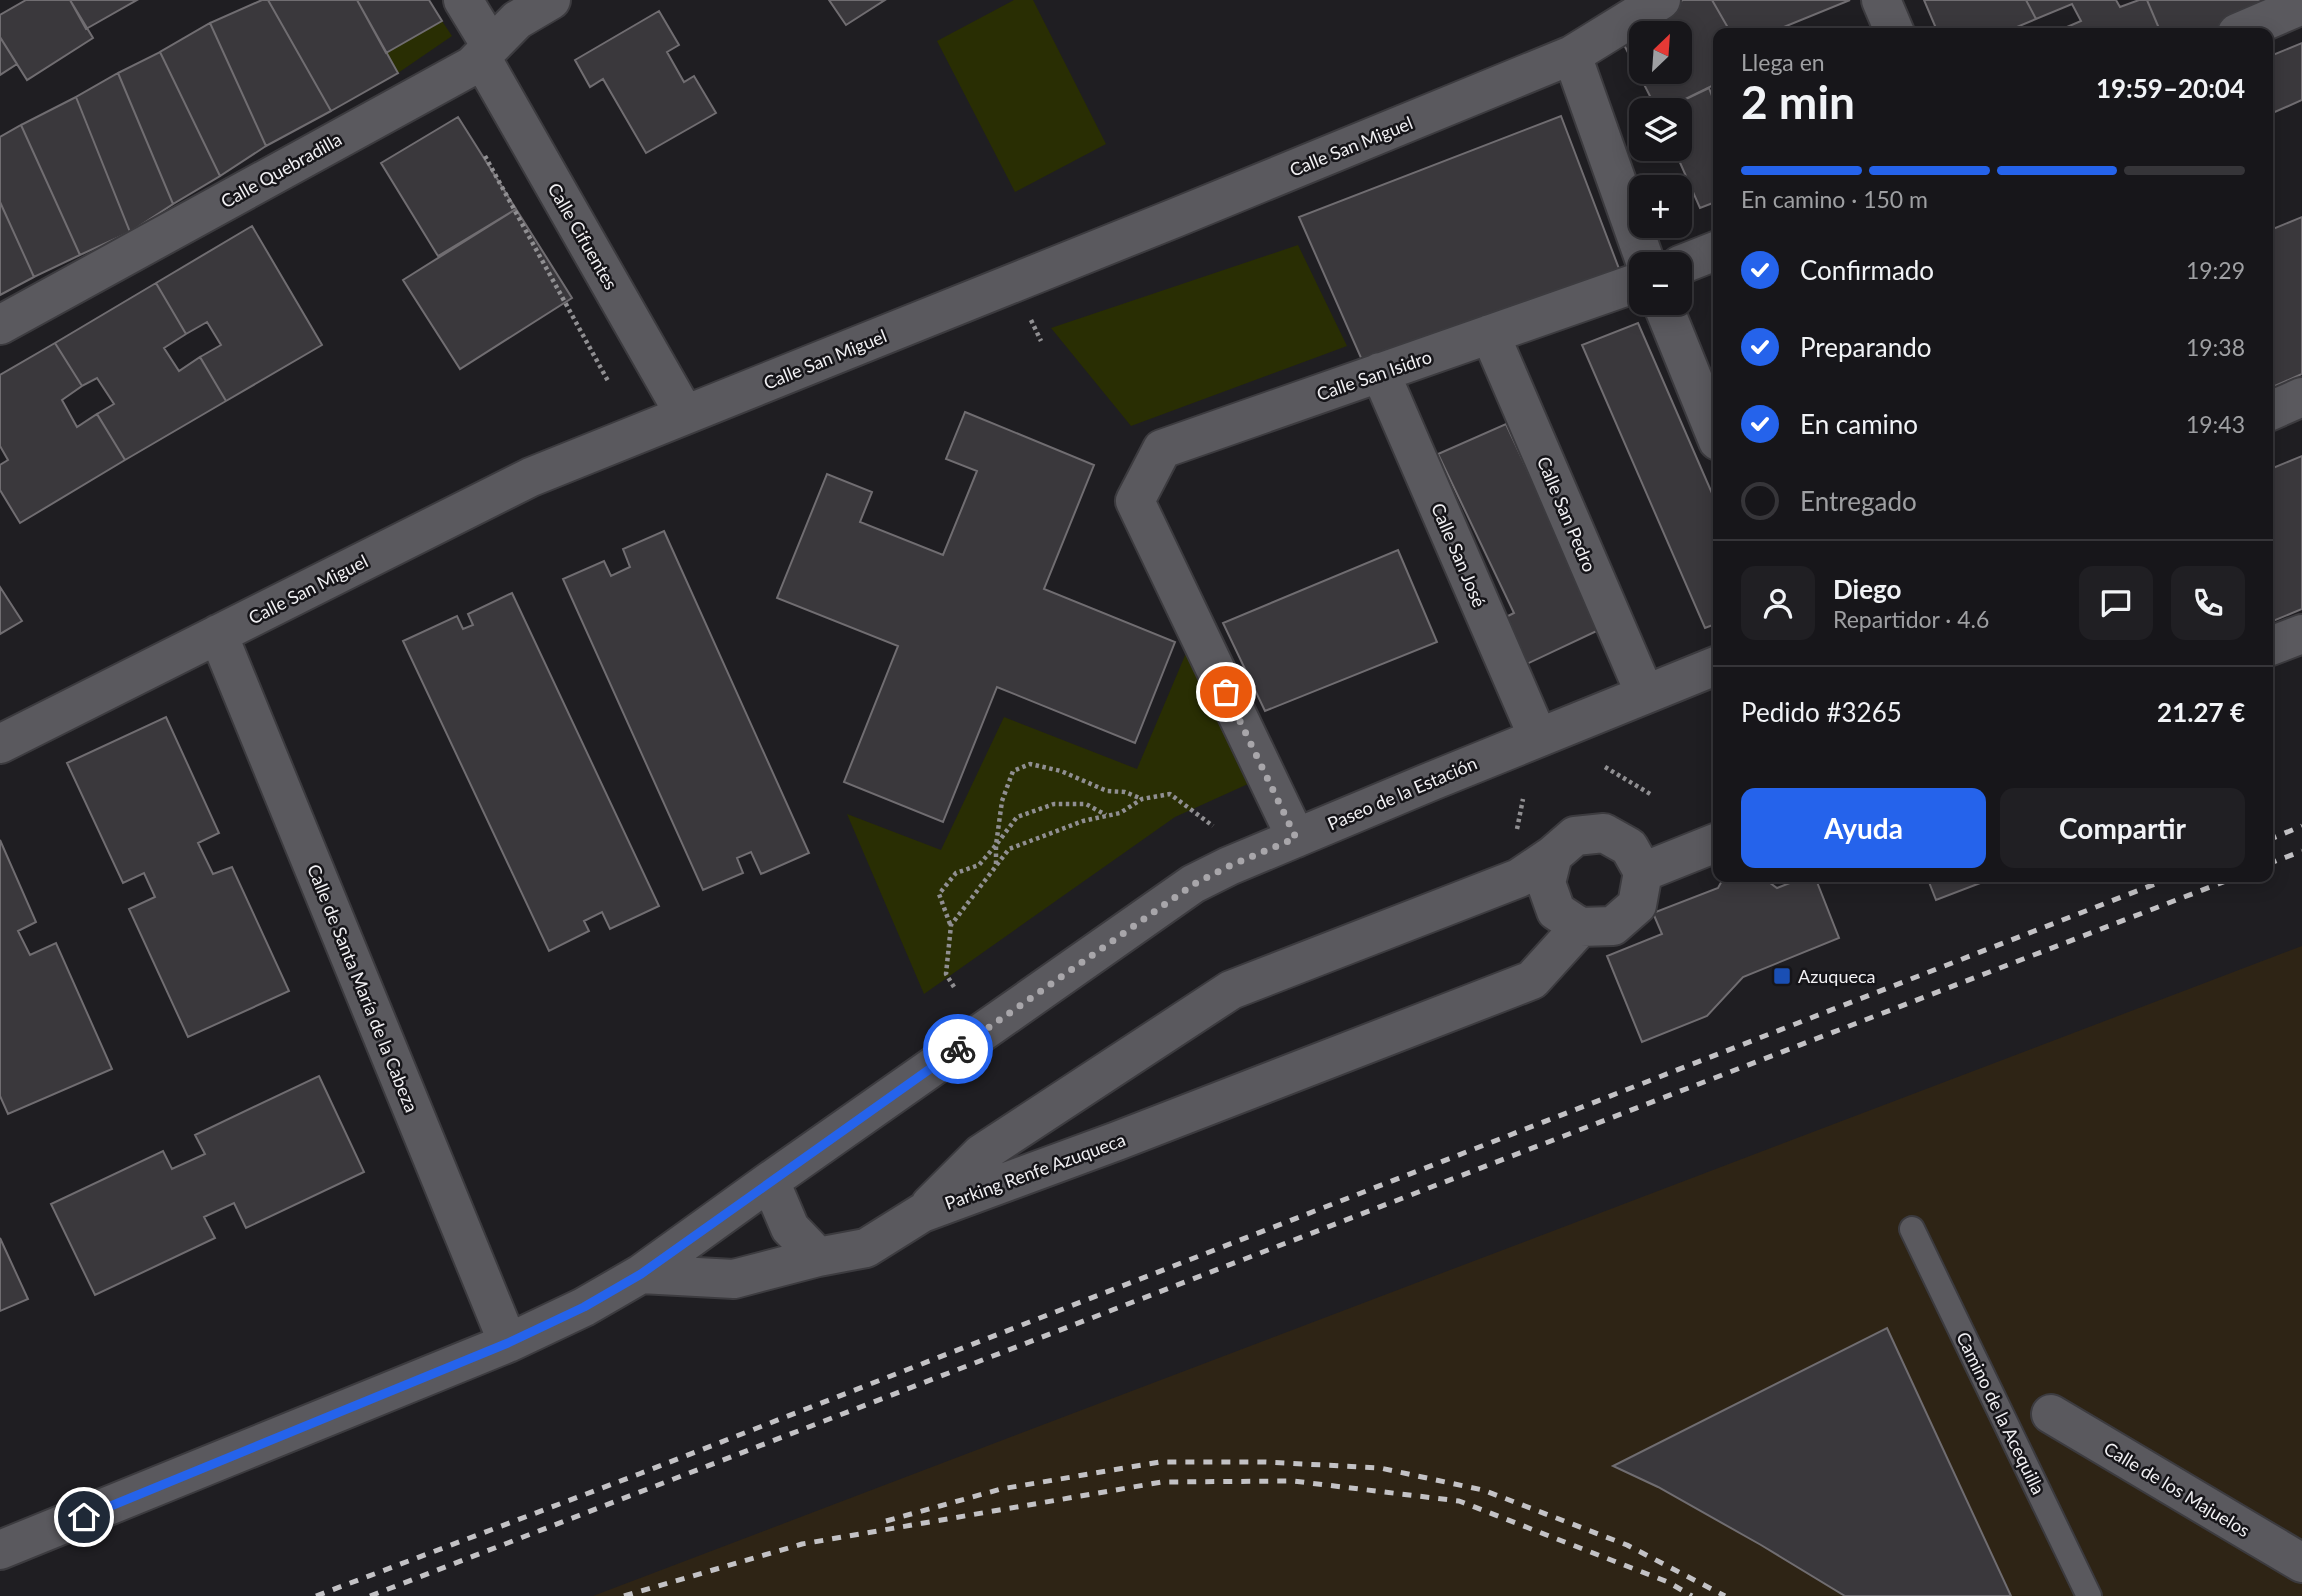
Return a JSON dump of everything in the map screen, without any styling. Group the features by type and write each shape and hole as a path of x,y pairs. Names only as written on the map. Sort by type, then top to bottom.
{"street":[{"name":"Calle Cifuentes","path":"463,0 486,51 685,415"},
{"name":"Calle Quebradilla","path":"0,325 472,66 517,20 551,0"},
{"name":"Calle San Miguel","path":"0,744 531,477 1572,55 1661,0"},
{"path":"1881,0 1893,28"},
{"path":"2249,28 2302,5"},
{"path":"1572,55 1643,252"},
{"path":"1692,260 1713,252"},
{"name":"Calle San Isidro","path":"1296,838 1135,501 1162,449 1629,286"},
{"path":"1667,315 1713,428"},
{"name":"Calle San Pedro","path":"1490,334 1645,694"},
{"name":"Calle San José","path":"1380,372 1538,737"},
{"path":"2273,410 2302,397"},
{"name":"Calle de Santa María de la Cabeza","path":"218,634 508,1343"},
{"path":"2273,645 2302,634"},
{"name":"Paseo de la Estación","path":"0,1550 508,1343 584,1307 641,1274 1194,884 1229,866 1713,667"},
{"path":"1604,833 1629,847 1643,872 1637,905 1613,926 1580,928 1556,911 1546,883 1553,855 1575,836 1604,833"},
{"path":"1643,872 1713,844"},
{"name":"Parking Renfe Azuqueca","path":"922,1213 981,1154 1231,990 1519,878 1553,855"},
{"name":"Parking Renfe Azuqueca","path":"922,1213 1117,1141 1532,980 1580,928"},
{"path":"1067,1097 1067,1133 1117,1141"},
{"path":"770,1181 790,1228 818,1256"},
{"path":"641,1274 734,1279 818,1256 866,1248 922,1213"},
{"name":"Calle de los Majuelos","path":"2052,1414 2302,1563"}],"lane":[{"name":"Camino de la Acequilla","path":"1912,1229 2090,1596"}],"path":[{"path":"483,151 608,381"},
{"path":"1026,309 1041,341"},
{"path":"996,867 1002,801 1013,771 1030,764 1060,771 1107,791 1125,792 1142,799"},
{"path":"1605,767 1652,795"},
{"path":"951,925 1009,849 1083,821 1120,813 1142,799 1170,794 1213,826"},
{"path":"954,987 946,974 951,925 939,894 956,873 979,865 1017,817 1054,804 1086,804 1107,816"}],"shaded area":[{"path":"2302,946 2302,1596 593,1596"}],"green space":[{"path":"1014,0 1033,0 1106,144 1015,192 937,41"},
{"path":"442,21 452,36 398,73 386,53"},
{"path":"1298,245 1347,346 1131,426 1051,328"},
{"path":"1189,646 1248,784 1175,817 924,994 847,814 941,850 1004,717 1137,769"}],"building":[{"path":"26,0 70,0 93,38 27,80 0,37 0,15"},
{"path":"70,0 137,0 86,29"},
{"path":"262,0 268,0 331,111 266,146 210,23"},
{"path":"268,0 357,0 398,73 331,111"},
{"path":"357,0 429,0 442,21 386,53"},
{"path":"829,0 885,0 846,25"},
{"path":"1683,0 1712,0 1728,28 1713,28 1713,85 1687,98 1651,98 1644,84 1692,84 1692,21 1647,21"},
{"path":"1712,0 1850,0 1781,28 1728,28"},
{"path":"1924,0 2026,0 2036,19 2014,28 1936,28"},
{"path":"2026,0 2116,0 2120,7 2147,0 2159,28 2065,28 2081,21 2072,4 2036,19"},
{"path":"2147,0 2292,0 2225,28 2159,28"},
{"path":"659,11 679,45 667,52 684,82 694,76 716,113 646,153 603,79 590,87 575,60"},
{"path":"210,23 266,146 220,176 160,52"},
{"path":"1629,32 1629,55 1620,37"},
{"path":"0,37 17,64 0,75"},
{"path":"2302,43 2302,100 2273,113 2273,55"},
{"path":"160,52 220,176 173,204 118,73"},
{"path":"118,73 173,204 130,232 76,97"},
{"path":"1709,88 1713,99 1713,203 1700,208 1692,190 1692,175 1685,175 1679,161 1692,161 1692,98 1688,98"},
{"path":"76,97 130,232 80,255 21,125"},
{"path":"1561,116 1621,274 1369,376 1299,217"},
{"path":"458,117 516,209 438,256 381,163"},
{"path":"21,125 80,255 34,277 0,202 0,137"},
{"path":"0,202 34,277 0,295"},
{"path":"516,209 572,298 460,369 403,280"},
{"path":"2302,217 2302,374 2273,387 2273,229"},
{"path":"252,226 322,345 226,401 200,357 221,345 207,322 186,334 156,283"},
{"path":"156,283 186,334 164,348 179,371 200,357 226,401 125,460 97,414 114,404 97,378 82,386 55,343"},
{"path":"1638,323 1713,496 1713,625 1705,628 1582,345"},
{"path":"55,343 82,386 62,400 77,427 97,414 125,460 20,523 0,490 0,465 8,460 0,446 0,375"},
{"path":"965,412 1094,465 1044,589 1175,642 1135,743 997,687 943,822 844,782 898,646 777,598 827,474 872,492 860,522 943,555 977,471 946,459"},
{"path":"1506,424 1601,629 1516,669 1494,623 1514,613 1438,454"},
{"path":"2302,456 2302,609 2273,621 2273,468"},
{"path":"664,531 809,853 761,874 751,852 737,858 743,873 703,890 563,579 604,561 611,576 630,567 623,549"},
{"path":"1398,550 1437,642 1265,711 1223,623"},
{"path":"0,587 22,621 0,634"},
{"path":"512,593 659,906 610,929 602,912 584,921 589,931 549,951 403,641 457,616 463,629 473,625 468,614"},
{"path":"166,717 219,833 198,843 213,874 232,867 289,991 188,1037 129,909 155,897 144,873 123,883 67,763"},
{"path":"0,840 36,922 18,931 30,955 56,943 112,1069 8,1114 0,1096"},
{"path":"1721,882 1769,882 1777,888 1792,882 1817,882 1839,938 1743,977 1707,1016 1642,1042 1607,956 1662,934 1653,913 1718,888"},
{"path":"1929,882 1983,882 1936,900"},
{"path":"319,1076 364,1172 246,1228 234,1203 204,1217 215,1238 95,1295 51,1204 163,1151 172,1169 205,1154 195,1135"},
{"path":"0,1238 28,1299 0,1311"},
{"path":"1887,1328 2011,1596 1845,1596 1658,1487 1613,1466"}],"railway":[{"path":"2273,838 2302,826"},
{"path":"2273,862 2302,851"},
{"path":"316,1596 639,1474 2160,882"},
{"path":"370,1596 2223,882"},
{"path":"886,1521 1001,1489 1160,1462 1266,1462 1380,1468 1483,1490 1627,1545 1725,1596"},
{"path":"624,1596 802,1544 1162,1482 1293,1481 1459,1501 1668,1582 1692,1596"}],"way so far":[{"path":"958,1049 1194,884 1296,838 1226,692"}],"place":[{"name":"Azuqueca","path":"1782,976"}],"route":[{"path":"84,1517 508,1343 584,1307 641,1274 958,1049"}]}
